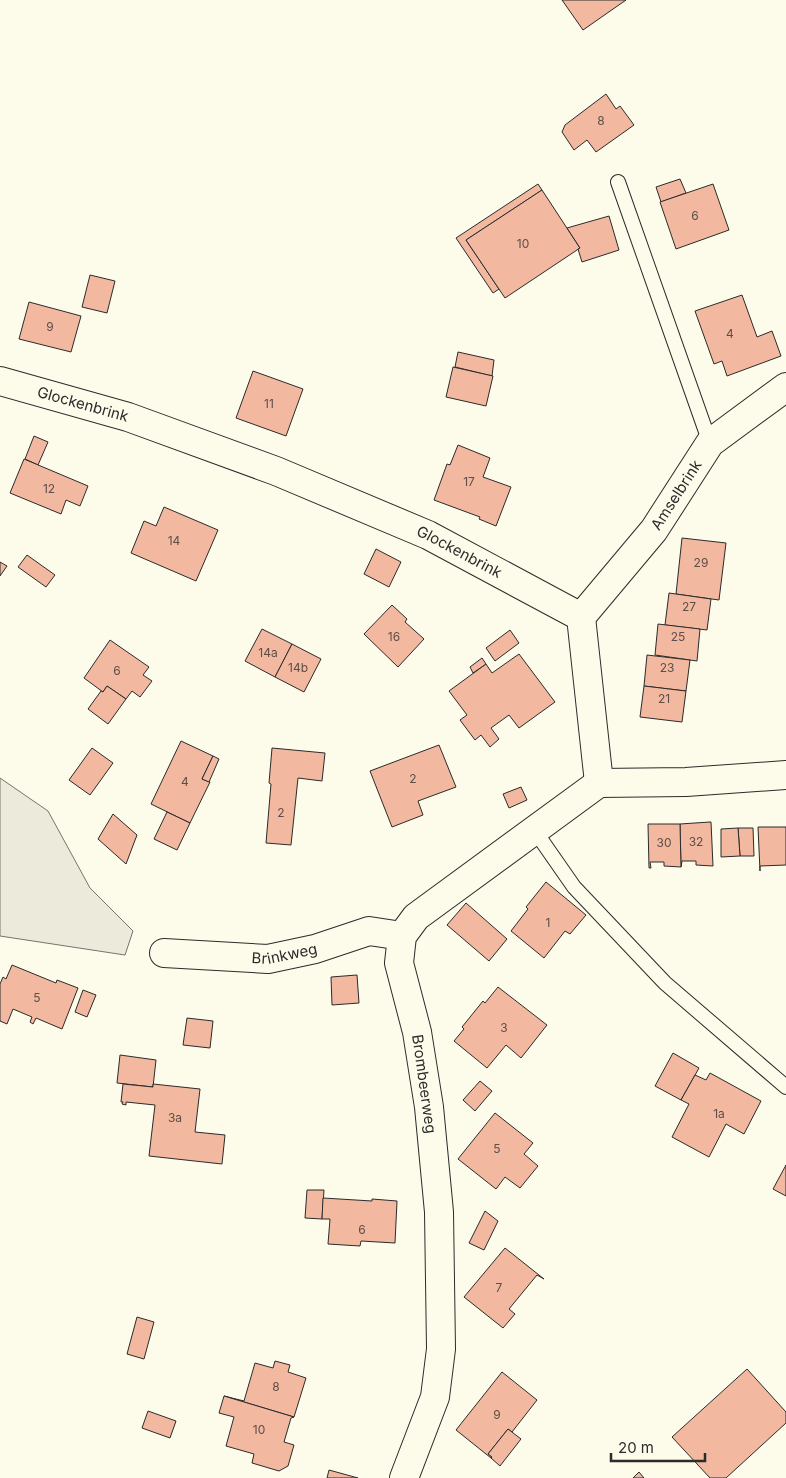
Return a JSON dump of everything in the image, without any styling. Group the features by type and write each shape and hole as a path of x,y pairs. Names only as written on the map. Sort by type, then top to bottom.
{"street":[{"name":"Glockenbrink","path":"0,381 128,417 276,470 428,535 581,617"},
{"name":"Amselbrink","path":"581,617 654,530 710,443 786,387"},
{"path":"581,617 599,783"},
{"path":"402,936 416,917 599,783 686,782 786,775"},
{"name":"Brinkweg","path":"164,954 268,959 315,949 369,931 402,936"},
{"name":"Brombeerweg","path":"402,936 399,963 419,1042 429,1107 439,1212 441,1349 435,1397 404,1478"}],"lane":[{"path":"618,182 710,443"},
{"path":"535,831 574,887 665,983 786,1087"}],"shaded area":[{"path":"0,778 48,811 90,888 133,931 125,955 0,936"}],"building":[{"path":"562,0 626,0 583,30"},
{"path":"606,94 616,109 620,106 634,125 596,152 587,140 574,150 562,132 565,125"},
{"path":"680,179 686,193 661,202 656,187"},
{"path":"538,184 542,190 466,240 499,289 493,293 456,238"},
{"path":"713,184 729,230 676,249 660,202"},
{"path":"542,190 580,248 505,298 466,240"},
{"path":"609,216 619,250 582,262 578,249 580,248 567,228"},
{"path":"90,275 115,281 107,313 82,307"},
{"path":"742,295 757,337 772,331 781,356 727,376 722,361 714,364 695,311"},
{"path":"29,302 81,316 71,352 19,339"},
{"path":"458,352 494,360 492,376 455,367"},
{"path":"453,367 493,376 486,406 446,397"},
{"path":"253,371 303,389 286,436 236,418"},
{"path":"34,436 48,442 38,465 25,459"},
{"path":"458,445 490,458 483,477 511,487 496,526 479,519 480,517 434,500 447,464 450,465"},
{"path":"24,459 88,486 80,506 66,500 61,514 10,493"},
{"path":"164,507 218,530 196,581 131,553 144,521 156,526"},
{"path":"682,538 726,543 719,600 676,594"},
{"path":"376,549 401,562 389,587 364,574"},
{"path":"27,555 55,575 46,587 18,567"},
{"path":"0,562 7,566 0,576"},
{"path":"669,593 711,599 707,630 665,625"},
{"path":"392,605 407,619 405,622 424,639 398,667 364,634"},
{"path":"658,624 700,629 697,661 655,655"},
{"path":"262,629 292,644 275,677 245,661"},
{"path":"510,630 519,643 495,661 486,648"},
{"path":"110,640 149,667 143,675 152,681 140,697 132,691 126,699 107,686 103,692 84,678"},
{"path":"292,644 321,659 304,692 275,677"},
{"path":"519,654 555,702 519,728 509,715 491,728 499,739 490,747 481,735 475,740 460,720 467,715 449,691 486,664 492,673"},
{"path":"647,655 690,660 686,691 644,686"},
{"path":"482,658 486,664 473,673 470,667"},
{"path":"107,686 126,699 108,724 88,709"},
{"path":"644,686 686,691 682,722 640,717"},
{"path":"181,741 213,756 202,779 210,782 190,823 151,804"},
{"path":"439,745 456,787 418,801 423,815 392,827 370,771"},
{"path":"92,748 113,763 90,795 69,780"},
{"path":"272,748 325,753 322,781 298,778 291,845 266,843"},
{"path":"213,756 219,759 209,782 202,779"},
{"path":"521,787 527,800 509,808 503,794"},
{"path":"167,812 190,823 177,850 154,839"},
{"path":"113,814 137,835 126,864 98,839"},
{"path":"711,822 713,866 696,865 696,861 682,861 681,867 680,824"},
{"path":"648,824 680,824 681,867 664,866 664,862 650,862 651,868 649,868"},
{"path":"758,827 786,827 786,865 760,866 760,871"},
{"path":"738,828 753,828 754,856 740,856"},
{"path":"738,828 740,856 721,857 721,829"},
{"path":"546,882 586,915 570,934 565,931 544,958 511,931 528,909 526,907"},
{"path":"466,903 507,939 489,961 447,925"},
{"path":"12,965 56,983 57,980 78,988 62,1029 36,1018 33,1024 30,1022 32,1017 13,1009 7,1024 0,1021 0,984 3,977 6,979"},
{"path":"357,975 359,1003 332,1005 331,977"},
{"path":"498,987 547,1025 521,1058 506,1045 487,1068 454,1041 464,1029 462,1027 483,1001 485,1003"},
{"path":"83,990 96,995 87,1017 75,1012"},
{"path":"187,1018 213,1021 210,1048 183,1045"},
{"path":"673,1053 699,1068 681,1100 655,1086"},
{"path":"120,1055 156,1060 153,1087 117,1083"},
{"path":"710,1073 761,1101 744,1134 726,1124 709,1157 672,1137 689,1104 681,1100 695,1075 706,1080"},
{"path":"480,1081 492,1091 475,1111 463,1100"},
{"path":"123,1084 153,1087 153,1084 200,1089 195,1132 225,1135 222,1164 149,1156 155,1105 126,1102 126,1105 122,1104"},
{"path":"495,1113 533,1143 524,1154 538,1166 520,1188 505,1177 496,1189 458,1159"},
{"path":"786,1165 786,1196 773,1189"},
{"path":"307,1190 324,1190 322,1219 305,1218"},
{"path":"323,1198 397,1201 395,1243 361,1241 360,1246 328,1244 330,1219 322,1219"},
{"path":"485,1211 498,1221 484,1250 469,1243"},
{"path":"505,1248 544,1279 537,1275 509,1309 515,1314 503,1328 464,1297"},
{"path":"137,1317 154,1322 144,1359 127,1354"},
{"path":"275,1361 290,1365 288,1372 306,1378 294,1417 224,1396 244,1401 255,1363 273,1368"},
{"path":"747,1369 786,1412 786,1423 726,1478 710,1478 672,1437"},
{"path":"502,1372 537,1400 512,1432 508,1429 488,1454 491,1458 456,1430"},
{"path":"224,1396 294,1417 291,1418 284,1442 294,1445 288,1466 279,1471 252,1463 254,1454 226,1446 234,1417 219,1413"},
{"path":"148,1411 176,1421 170,1438 142,1428"},
{"path":"508,1429 521,1439 500,1466 488,1454"},
{"path":"329,1470 358,1478 327,1478"},
{"path":"639,1472 644,1478 633,1478"}]}
